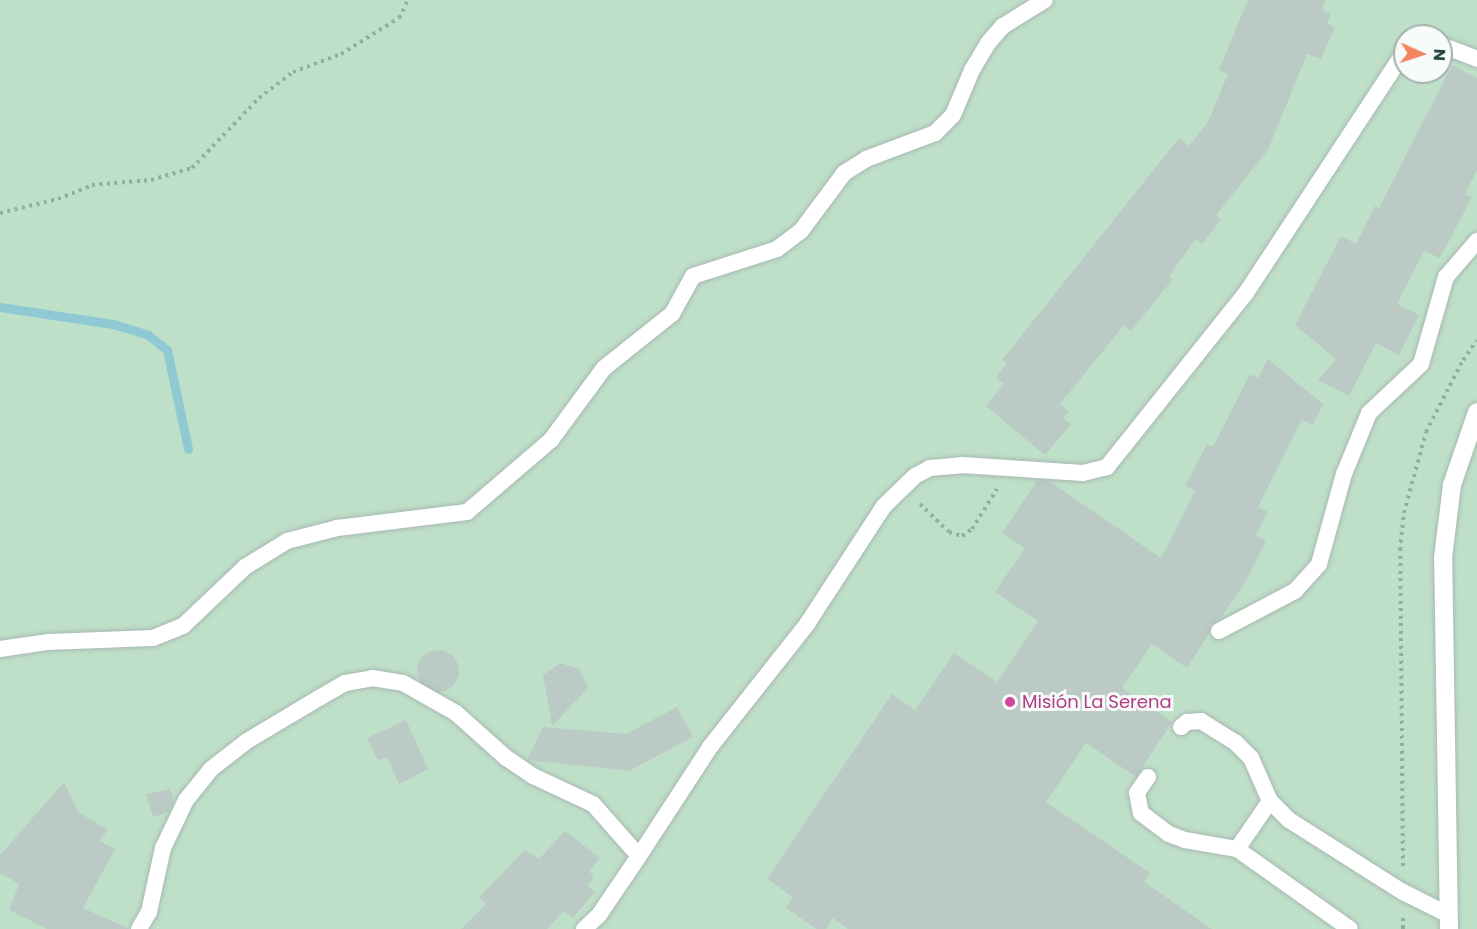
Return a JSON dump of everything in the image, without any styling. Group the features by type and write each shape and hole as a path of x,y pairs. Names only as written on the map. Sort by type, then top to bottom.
{"street":[{"path":"1449,922 1443,558 1452,485 1477,412"}],"lane":[{"path":"0,649 48,642 153,638 183,626 245,567 287,541 337,528 467,512 551,440 603,368 672,314 693,276 777,249 801,231 844,173 866,159 935,133 953,115 972,70 988,43 1003,26 1045,0"},
{"path":"1453,50 1477,59"},
{"path":"584,929 599,915 710,747 807,624 884,506 903,487 930,468 1010,468 1083,473 1107,467 1246,293 1393,69"},
{"path":"1219,631 1296,591 1319,564 1344,474 1369,413 1422,364 1446,277 1477,241"},
{"path":"140,929 149,912 163,848 186,800 211,770 247,741 345,683 372,678 403,683 447,708 533,776 593,804 639,856"},
{"path":"1181,727 1187,722 1202,721 1235,742 1251,758 1270,801 1290,820 1449,922"},
{"path":"1148,777 1137,793 1141,813 1177,837 1237,849 1350,929"},
{"path":"1237,849 1270,801"}],"path":[{"path":"0,213 58,199 92,185 152,180 192,168 259,98 293,72 341,54 399,18 408,0"},
{"path":"1403,929 1400,550 1404,513 1426,432 1458,368 1477,340"},
{"path":"903,487 949,532 962,536 972,529 1010,468"}],"green space":[{"path":"0,0 1477,0 1477,929 0,929"}],"building":[{"path":"1248,0 1326,0 1322,10 1331,14 1327,23 1335,27 1321,59 1307,54 1268,150 1216,215 1221,220 1202,244 1196,239 1169,276 1173,279 1131,331 1124,325 1060,404 1069,411 1063,418 1071,424 1045,455 986,406 1004,384 996,377 1007,364 1002,360 1179,138 1189,146 1208,122 1228,74 1219,70"},
{"path":"1453,66 1477,78 1477,170 1465,194 1472,197 1440,258 1424,251 1397,304 1419,315 1399,355 1376,343 1349,396 1318,380 1336,359 1295,325 1341,236 1356,244 1375,206 1379,208 1442,84 1453,84"},
{"name":"Misión La Serena","path":"1268,359 1323,404 1313,425 1302,420 1258,507 1268,512 1256,535 1266,541 1245,582 1220,619 1210,625 1209,634 1187,668 1152,644 1122,688 1172,722 1136,777 1086,743 1046,802 1150,873 1144,882 1212,929 848,929 833,918 826,929 817,929 786,908 793,897 767,879 892,694 915,710 954,653 997,682 1038,621 995,592 1025,548 1002,533 1037,481 1049,481 1161,558 1195,491 1185,486 1207,444 1213,447 1250,374 1258,378"},
{"path":"438,650 453,656 459,671 453,686 438,692 423,686 417,671 423,656"},
{"path":"560,663 579,669 588,688 552,726 543,675"},
{"path":"677,707 693,737 629,771 527,760 543,727 626,734"},
{"path":"406,720 428,769 399,784 387,757 378,760 367,738"},
{"path":"64,782 78,812 108,830 99,841 115,849 83,908 129,929 47,929 9,910 19,884 0,873 0,855"},
{"path":"170,789 174,801 168,812 153,817 146,794"},
{"path":"565,831 600,858 589,871 594,877 587,886 595,892 573,918 564,911 547,929 461,929 486,904 479,897 525,850 539,859"}],"waterway":[{"path":"0,307 113,324 148,335 167,350 188,449"}],"place":[{"name":"Misión La Serena","path":"1010,702"}]}
